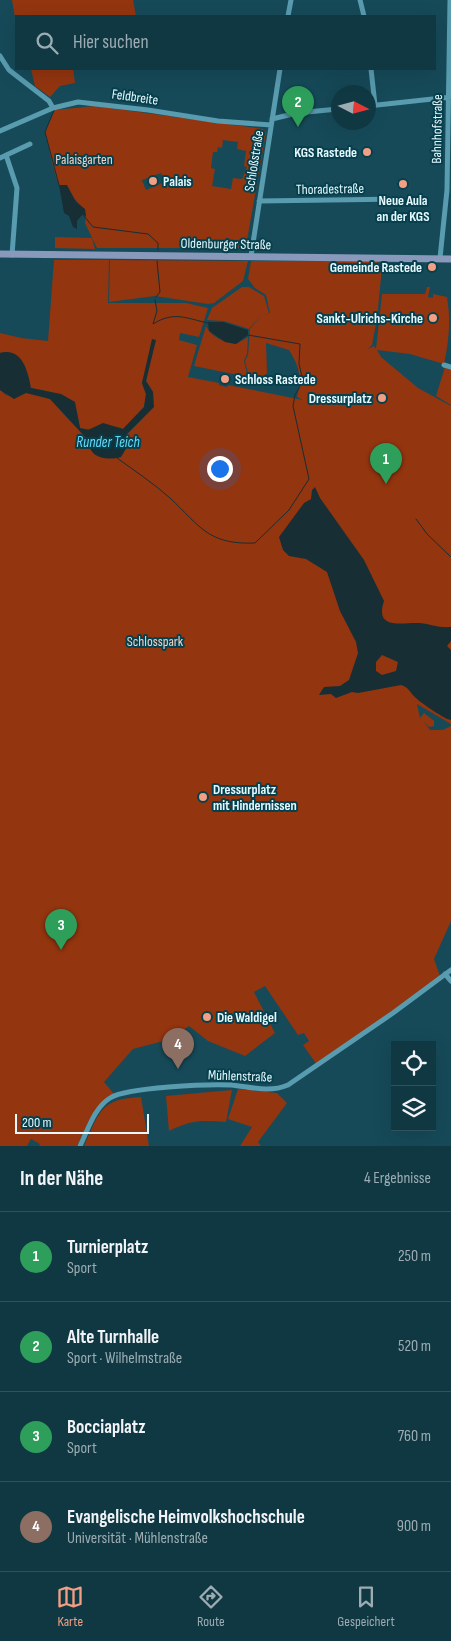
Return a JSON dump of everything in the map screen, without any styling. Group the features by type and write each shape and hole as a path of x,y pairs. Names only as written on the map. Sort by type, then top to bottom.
{"street":[{"path":"288,15 291,0"},
{"path":"360,0 364,15"},
{"name":"Bahnhofstraße","path":"440,258 449,189 450,0"},
{"path":"0,56 9,70 49,101 53,108"},
{"name":"Schloßstraße","path":"250,256 280,70"},
{"path":"370,70 371,85"},
{"path":"376,105 450,97"},
{"name":"Feldbreite","path":"0,130 69,103 94,103 218,121 272,122 297,113 331,110"},
{"path":"0,158 30,144"},
{"path":"6,155 17,188 12,255"},
{"name":"Thoradestraße","path":"259,201 402,199"},
{"name":"Oldenburger Straße","path":"0,254 451,259"},
{"path":"444,365 451,367"},
{"name":"Mühlenstraße","path":"80,1146 100,1107 116,1095 219,1085 277,1089 288,1085 393,1013 451,970"},
{"path":"445,974 451,981"}],"green space":[{"path":"12,0 133,0 136,15 15,15 15,17"},
{"path":"31,70 73,70 75,83 60,86 50,97 35,86"},
{"name":"Palaisgarten","path":"95,106 263,129 266,132 246,246 244,248 97,248 85,223 86,216 82,207 62,185 59,185 55,172 45,132 55,110","holes":["223,140 238,142 237,149 246,151 244,166 247,167 242,179 233,178 231,189 212,186 215,169 211,168 213,152 217,152 218,147 222,148","161,173 165,182 146,190 142,180"]},
{"path":"55,237 92,238 95,249 55,248"},
{"name":"Schlosspark","path":"54,260 109,260 108,303 186,303 208,308 199,337 180,333 179,340 197,345 188,377 219,383 219,385 227,387 228,385 303,400 297,397 299,373 296,362 289,350 266,343 267,373 259,380 249,377 245,361 248,355 250,329 261,315 249,329 224,321 207,320 212,308 242,287 249,287 264,296 269,313 263,315 270,313 266,295 255,288 248,279 251,261 377,261 382,267 377,319 372,345 368,349 374,346 376,349 382,294 425,294 427,287 430,287 428,297 433,298 433,294 447,297 449,330 444,364 410,354 377,350 381,357 418,388 451,406 451,724 417,704 420,718 424,713 434,721 434,726 429,727 423,721 430,730 443,730 451,726 451,921 434,959 440,976 388,1016 317,1065 303,1045 309,1041 304,1033 298,1035 265,986 254,992 275,1033 245,1056 208,1041 189,1026 171,1039 133,1049 104,1082 114,1094 90,1118 77,1146 39,1146 40,1144 31,1139 27,1146 0,1146 0,390 7,396 4,352 0,353 0,333 48,341","holes":["155,340 146,381 153,392 143,418 127,434 130,442 116,458 95,455 90,448 88,440 50,399 27,392 31,388 50,392 65,398 75,409 80,428 91,429 112,426 123,429 144,407 146,394 142,383"]},
{"path":"110,260 248,261 243,281 214,303 208,304 155,296 109,302"},
{"path":"206,326 215,336 231,343 236,344 248,337 247,354 244,361 248,377 194,366"},
{"path":"445,367 451,369 451,405 436,396"},
{"path":"238,1089 277,1093 287,1103 258,1142 261,1146 240,1146 252,1127 228,1119"},
{"path":"232,1090 226,1122 196,1122 169,1131 166,1096"},
{"path":"141,1097 149,1146 84,1146 103,1109 117,1101"}],"water":[{"path":"59,185 67,185 76,202 85,209 86,216 82,215 77,221 77,229 73,227 69,216 64,213"},
{"path":"208,322 223,322 248,330 248,335 236,344 225,342 209,331"},
{"name":"Runder Teich","path":"152,339 156,340 146,381 153,392 154,407 127,434 130,442 121,457 110,459 99,457 91,451 88,440 50,399 26,393 14,399 0,390 0,353 8,352 19,357 23,362 31,388 61,394 75,402 80,428 88,430 103,423 123,429 144,407 146,394 142,383"},
{"path":"315,487 320,498 364,560 384,601 382,611 383,617 387,621 399,624 420,623 451,627 451,641 447,646 451,650 451,720 428,707 406,687 401,685 358,693 352,692 336,698 331,694 319,695 324,687 340,686 349,680 358,653 356,642 340,611 327,572 306,559 289,556 283,550 279,537 304,503 311,499 312,490","holes":["382,655 398,662 396,671 382,675 376,671 376,662"]}],"waterway":[{"path":"54,110 45,132 59,185"},
{"path":"84,216 93,227 148,234 158,243 158,250"},
{"path":"156,297 160,292 157,261"},
{"path":"155,300 157,311 153,324 160,320 174,317 208,323"},
{"name":"Runder Teich","path":"117,458 164,493 206,532 226,541 255,543 289,510 309,479 293,406 295,395 303,381 299,364 300,344 248,335"},
{"path":"416,519 427,534 451,557"}],"place":[{"name":"Alte Turnhalle","path":"298,127"},
{"name":"KGS Rastede","path":"367,152"},
{"name":"Palais","path":"153,181"},
{"name":"Neue Aula an der KGS","path":"403,184"},
{"name":"Gemeinde Rastede","path":"432,267"},
{"name":"Sankt-Ulrichs-Kirche","path":"433,318"},
{"name":"Schloss Rastede","path":"225,379"},
{"name":"Dressurplatz","path":"382,398"},
{"name":"Turnierplatz","path":"386,484"},
{"name":"Dressurplatz mit Hindernissen","path":"203,797"},
{"name":"Bocciaplatz","path":"61,950"},
{"name":"Die Waldigel","path":"207,1017"},
{"name":"Evangelische Heimvolkshochschule","path":"178,1069"}]}
